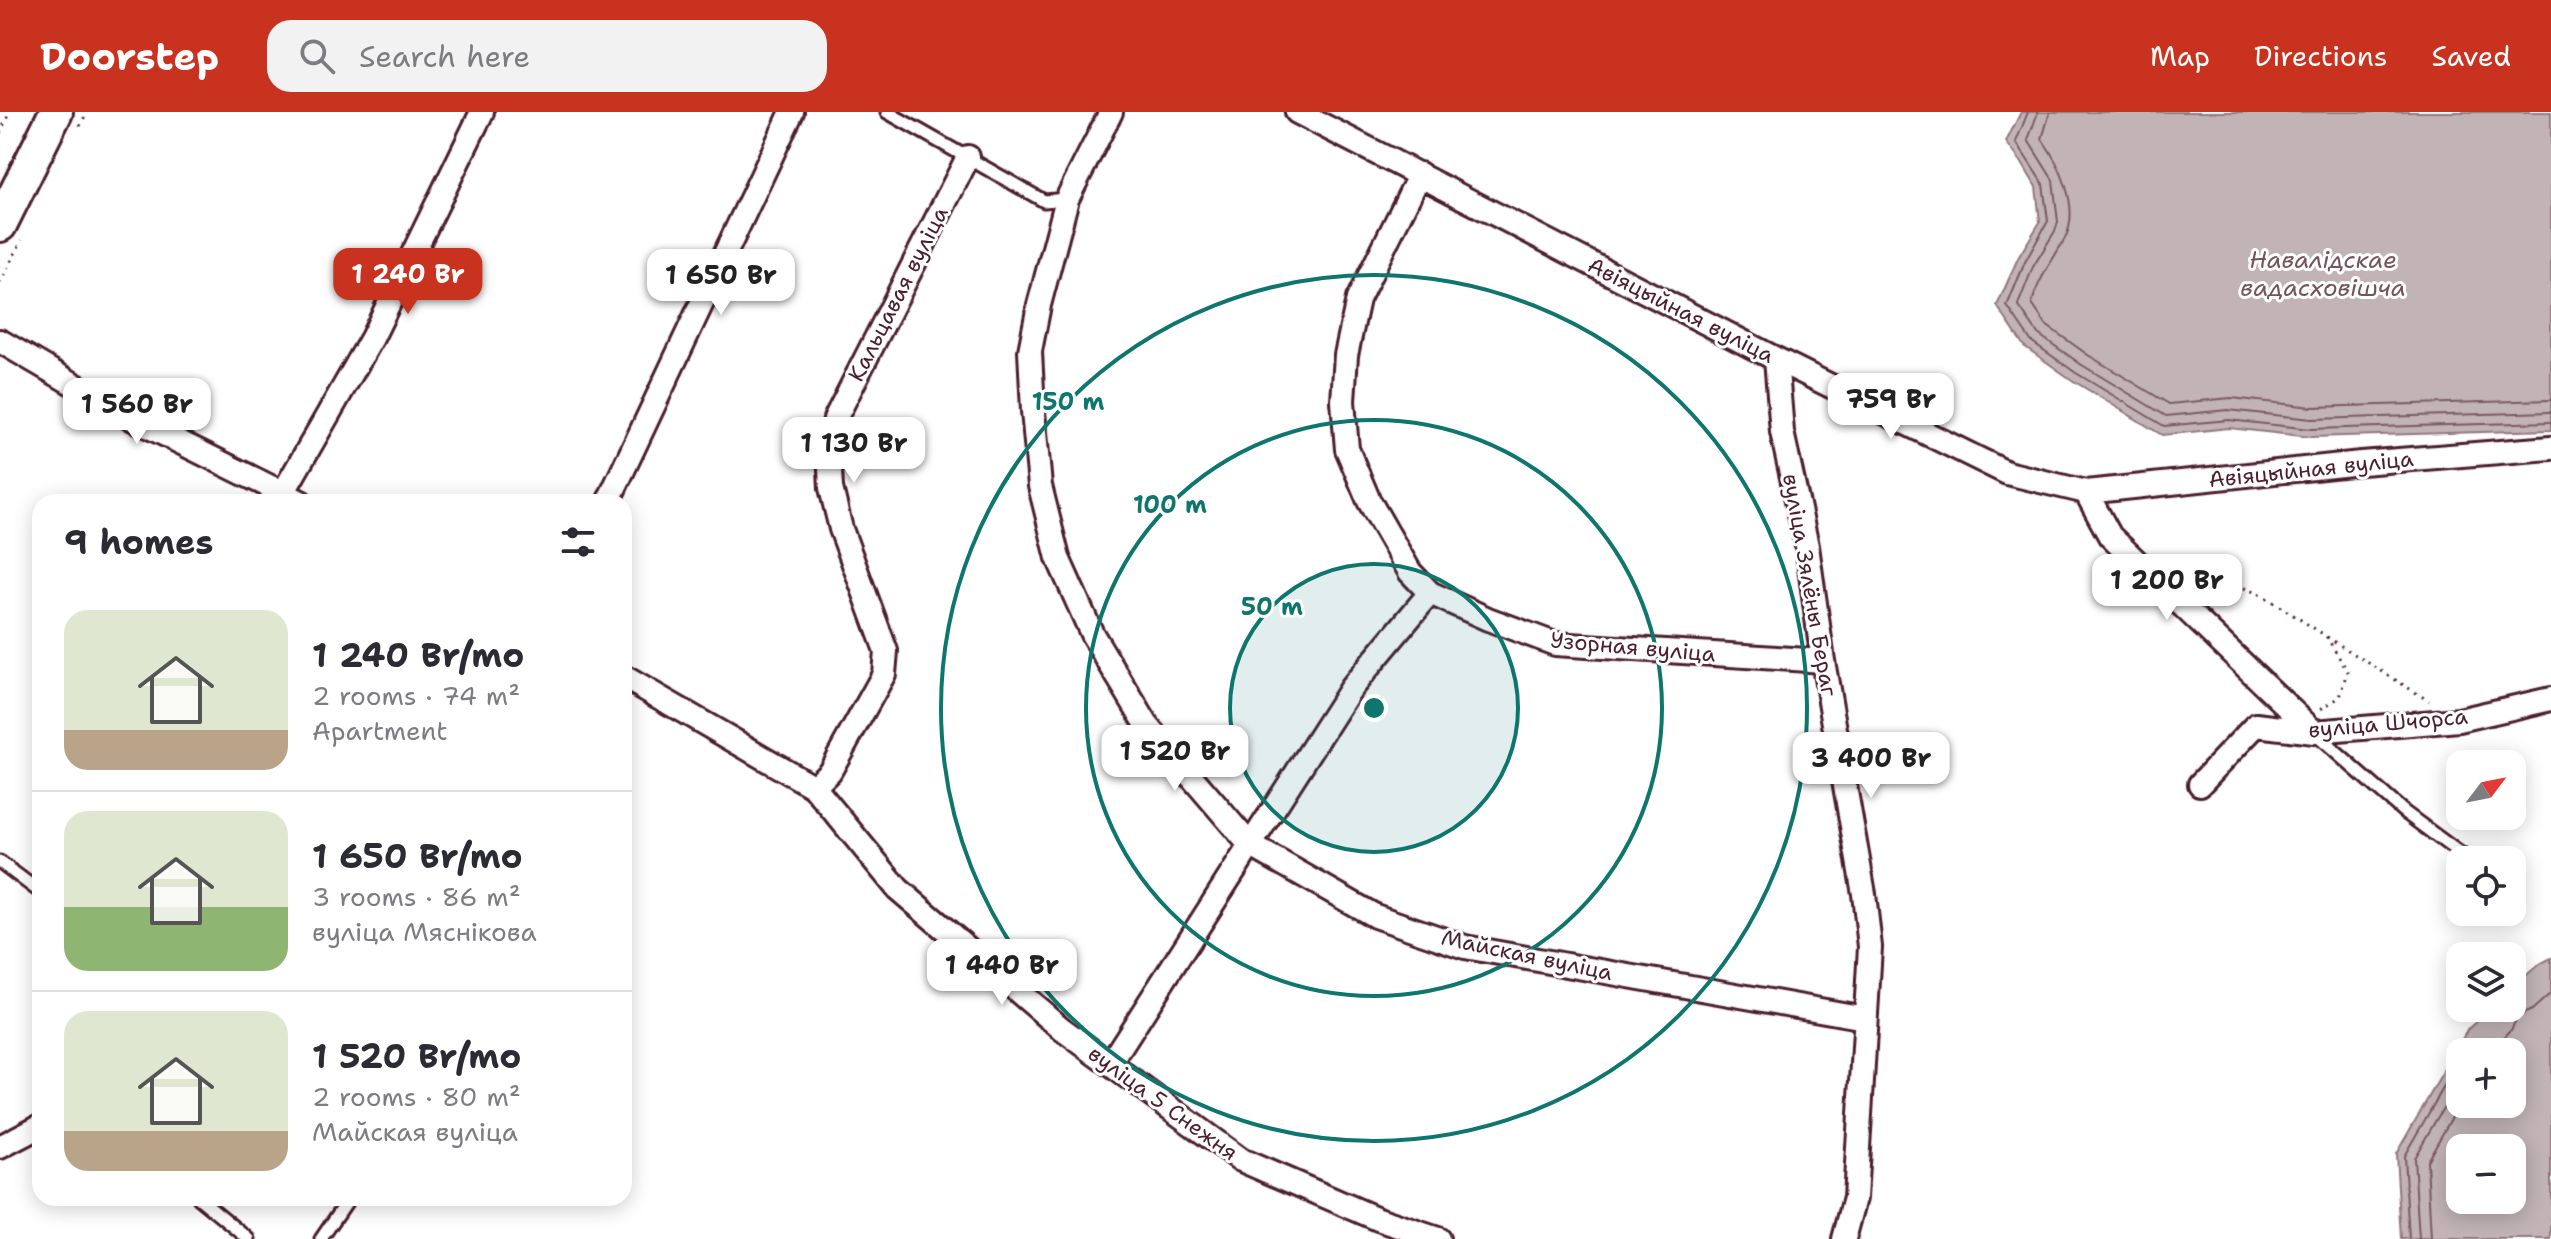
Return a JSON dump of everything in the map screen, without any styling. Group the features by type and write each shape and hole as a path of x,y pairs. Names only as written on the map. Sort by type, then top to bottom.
{"main road":[{"path":"0,225 56,112"}],"street":[{"path":"294,494 482,112"},
{"path":"612,494 792,112"},
{"name":"Майская вуліца","path":"1111,112 1067,199 1030,351 1040,486 1058,558 1092,634 1147,725 1250,845 1375,916 1465,947 1865,1018"},
{"name":"Авіяцыйная вуліца","path":"1297,112 1776,359 2007,473 2086,492 2361,463 2551,448"},
{"name":"Кальцавая вуліца","path":"814,787 830,771 884,674 886,651 841,529 831,488 829,451 835,419 968,157"},
{"name":"Узорная вуліца","path":"1420,174 1358,299 1346,355 1343,401 1347,449 1369,501 1410,572 1430,593 1555,644 1823,661"},
{"path":"0,341 133,419 286,494"},
{"name":"вуліца Зялёны Бераг","path":"1776,359 1782,432 1807,546 1870,947 1855,1198 1844,1239"},
{"path":"2086,492 2110,536 2314,732"},
{"path":"1110,1064 1351,688 1430,593"},
{"name":"вуліца 5 Снежня","path":"632,682 814,787 898,889 1062,1029 1241,1160 1378,1219 1438,1239"},
{"name":"вуліца Шчорса","path":"2200,784 2256,725 2314,732 2459,720 2551,699"},
{"path":"0,1147 32,1130"}],"lane":[{"path":"887,112 1044,201 1067,199"},
{"path":"2314,732 2404,812 2450,846"},
{"path":"0,862 32,886"},
{"path":"209,1206 249,1239"},
{"path":"321,1239 344,1206"}],"path":[{"path":"0,133 10,112"},
{"path":"2152,552 2262,595 2459,720"},
{"path":"2296,713 2314,713 2340,697 2348,672 2326,636"}],"water":[{"name":"Навалідскае вадасховішча","path":"2021,112 2551,112 2551,430 2311,437 2229,428 2162,435 2072,380 2024,346 1997,306 2018,258 2040,222 2036,187 2006,142"},
{"path":"2551,958 2551,1239 2401,1239 2396,1154 2446,1067 2446,1118 2526,1118 2526,1038 2463,1038 2476,1022 2526,1022 2526,976"}]}
